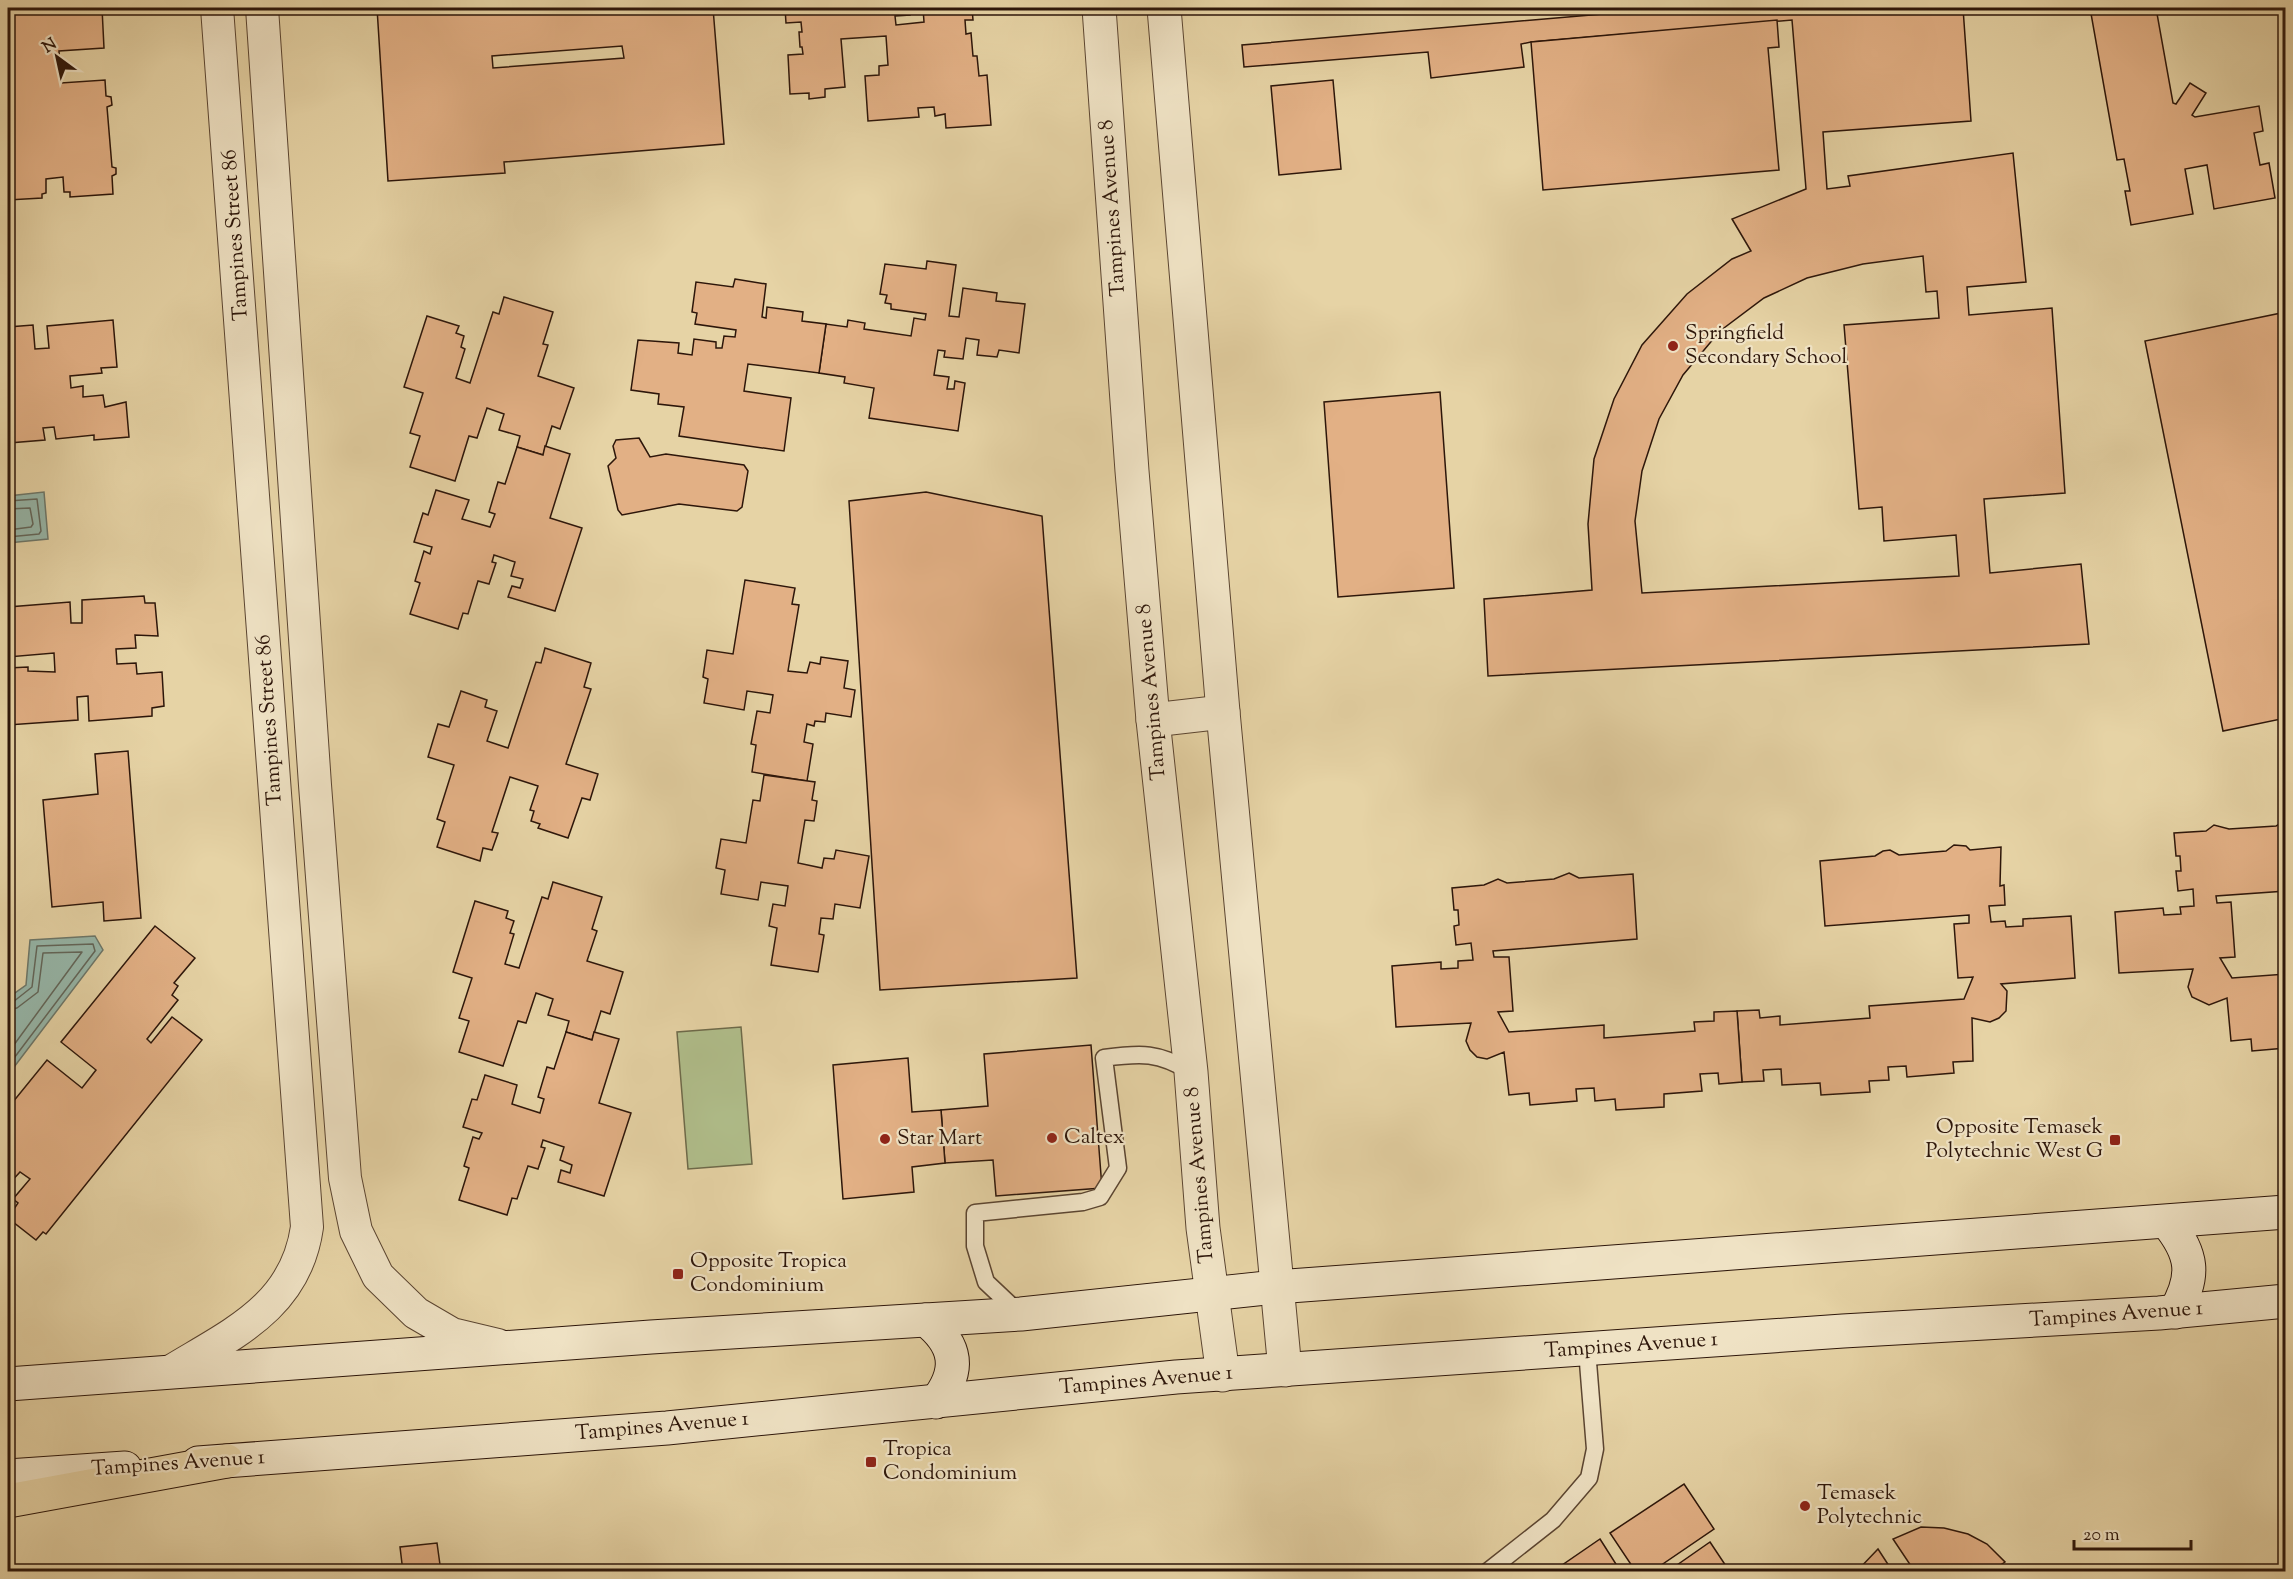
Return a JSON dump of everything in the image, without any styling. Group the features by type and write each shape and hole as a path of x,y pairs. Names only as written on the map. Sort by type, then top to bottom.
{"highway":[{"path":"8,1501 227,1461"}],"main road":[{"name":"Tampines Avenue 8","path":"1099,8 1132,471 1153,720 1191,1072 1203,1228 1223,1374"},
{"path":"1164,8 1222,712 1285,1370"},
{"path":"1153,720 1222,712"},
{"path":"8,1384 172,1370 1021,1314 1276,1287 2286,1212"},
{"path":"2167,1222 2180,1238 2188,1258 2190,1280 2175,1312"},
{"name":"Tampines Avenue 1","path":"8,1476 667,1428 1176,1377 1587,1350 1832,1331 2175,1312 2286,1301"},
{"path":"926,1320 947,1341 952,1358 953,1376 936,1401"}],"street":[{"name":"Tampines Street 86","path":"172,1370 251,1323 287,1286 300,1262 307,1227 217,8"},
{"name":"Tampines Street 86","path":"262,8 314,774 345,1178 356,1231 378,1276 416,1313 452,1334 505,1347"}],"lane":[{"path":"1021,1314 986,1282 975,1246 975,1213 1083,1202 1100,1197 1118,1168 1104,1058 1140,1053 1169,1058 1191,1072"},
{"path":"1487,1572 1553,1520 1590,1478 1595,1449 1587,1350"}],"green space":[{"path":"741,1027 752,1164 688,1169 677,1032"}],"water":[{"path":"44,492 48,539 8,543 8,496"},
{"path":"95,936 103,950 8,1075 8,998 26,985 30,940"}],"building":[{"path":"8,8 102,8 104,48 59,51 61,83 105,80 106,96 111,97 112,105 107,107 112,167 116,168 116,174 112,176 113,194 70,197 70,192 64,192 63,177 46,179 46,193 42,194 42,198 8,200"},
{"path":"377,8 713,8 724,144 504,162 505,173 388,181","holes":["622,46 624,58 493,68 492,56"]},
{"path":"785,8 909,8 910,15 895,16 896,25 924,22 923,8 972,8 973,20 965,20 966,34 971,33 973,56 977,56 979,76 987,75 991,125 946,128 945,114 935,116 934,107 918,108 919,117 868,121 865,76 879,75 879,66 888,65 886,36 841,39 845,87 825,89 825,97 809,99 809,93 790,94 788,55 803,54 799,32 802,32 801,22 786,23"},
{"path":"1673,8 1963,8 1971,121 1823,132 1827,189 1850,186 1848,176 2013,153 2026,282 1967,287 1969,315 2052,308 2065,493 1984,499 1990,573 2081,564 2089,644 1488,676 1484,599 1592,590 1588,524 1594,459 1614,399 1642,345 1687,294 1732,259 1751,251 1732,219 1806,189 1792,20 1531,42 1521,44 1524,67 1431,78 1428,52 1244,67 1242,45","holes":["1923,256 1926,292 1937,291 1939,318 1844,325 1859,509 1882,507 1884,541 1956,535 1959,576 1642,593 1635,521 1642,471 1659,419 1683,375 1720,331 1764,298 1807,278 1863,264"]},
{"path":"2090,8 2156,8 2173,103 2176,104 2190,83 2206,93 2192,115 2195,117 2259,106 2263,131 2254,133 2260,165 2269,163 2275,198 2214,209 2207,165 2185,169 2193,214 2131,225 2125,191 2130,191 2124,159 2117,160"},
{"path":"1777,20 1779,47 1768,48 1779,170 1543,190 1531,42"},
{"path":"1333,80 1341,169 1279,175 1271,86"},
{"path":"927,261 956,265 949,316 959,317 963,288 997,293 996,301 1025,304 1019,353 999,350 997,357 977,355 979,340 966,338 963,359 944,357 945,351 938,350 934,375 949,377 947,389 954,389 955,381 965,383 958,431 869,418 874,388 844,383 845,377 819,373 826,324 847,327 848,320 865,323 864,329 911,336 914,318 925,320 926,314 891,309 891,304 885,303 887,295 880,294 885,264 926,269"},
{"path":"735,279 766,284 762,317 766,318 767,307 803,312 802,321 826,324 819,373 748,364 744,391 791,398 784,451 679,436 684,407 658,404 659,394 631,390 638,340 679,343 678,353 692,355 694,339 716,342 716,348 722,348 724,336 735,337 736,330 695,324 697,313 692,312 696,282 733,287"},
{"path":"504,297 553,312 543,344 548,345 538,376 574,388 560,429 552,426 543,455 517,447 520,436 499,430 504,414 487,408 477,438 469,436 455,481 410,467 420,436 410,433 423,393 404,387 427,316 459,326 456,333 464,336 461,347 465,349 456,378 470,383 493,312 499,314"},
{"path":"2286,312 2286,718 2223,731 2145,341"},
{"path":"113,320 117,367 101,368 102,373 70,376 71,388 83,386 83,397 103,395 105,407 126,402 129,437 94,440 94,435 56,439 54,427 43,428 45,440 9,443 8,447 8,327 33,325 35,349 49,348 47,326"},
{"path":"1440,392 1454,588 1338,597 1324,402"},
{"path":"639,438 650,457 666,454 744,465 748,471 742,507 737,511 679,504 622,515 618,510 608,466 616,458 613,446 616,440"},
{"path":"545,446 570,454 550,518 582,528 555,611 508,597 512,586 520,588 523,579 511,576 515,562 494,555 492,562 496,563 489,584 478,581 468,614 463,613 458,629 410,614 420,583 415,581 424,551 430,554 432,547 414,542 423,513 428,515 436,490 469,500 462,519 490,527 495,514 489,512 498,482 505,484 517,447 543,455"},
{"path":"926,492 1042,516 1077,978 880,990 849,501"},
{"path":"745,580 795,588 792,604 799,605 788,671 807,673 810,662 820,664 821,657 848,661 844,688 855,690 851,717 826,713 825,722 815,721 814,726 807,724 804,742 813,744 807,781 752,772 756,745 751,744 757,711 770,713 773,695 747,691 744,710 704,703 708,679 703,677 707,650 733,654"},
{"path":"144,596 145,603 155,603 158,636 135,635 136,648 116,649 117,664 136,663 137,674 162,672 164,706 152,708 152,716 89,721 88,696 77,697 78,720 8,725 8,668 28,667 28,671 55,672 54,653 8,657 8,607 70,602 71,623 82,623 82,600"},
{"path":"545,648 591,663 584,687 591,689 566,764 598,774 590,800 582,798 568,838 538,828 540,824 531,821 534,811 530,810 538,786 510,777 492,832 498,833 492,850 483,848 480,861 437,847 445,822 437,819 454,765 428,757 438,724 449,727 461,691 487,700 485,707 497,711 487,741 508,748 536,662 541,663"},
{"path":"128,751 141,918 104,921 103,902 52,907 43,800 98,794 95,754"},
{"path":"764,775 815,782 812,800 817,801 814,821 805,820 798,863 822,868 824,858 834,859 836,850 869,856 860,908 835,904 833,919 821,918 819,934 824,935 818,972 771,965 777,928 769,926 773,904 785,906 788,886 761,882 758,900 721,894 725,870 716,868 721,839 746,843 753,800 760,801"},
{"path":"2285,820 2286,891 2216,896 2217,903 2231,902 2235,957 2220,958 2232,978 2286,974 2286,1048 2252,1051 2251,1039 2231,1041 2227,998 2209,1005 2192,997 2188,987 2193,969 2119,973 2115,912 2163,908 2164,915 2181,914 2180,907 2194,906 2193,889 2178,891 2176,871 2181,871 2180,856 2176,856 2174,833 2206,831 2214,825 2229,829 2276,826"},
{"path":"1954,845 1966,846 1970,850 2001,847 2000,886 2004,885 2005,905 1989,906 1991,922 2005,921 2006,927 2023,926 2023,919 2071,916 2075,978 2001,984 2007,991 2006,1011 1999,1018 1990,1022 1972,1018 1973,1061 1953,1062 1954,1073 1907,1077 1906,1066 1888,1067 1889,1080 1869,1081 1870,1092 1821,1095 1820,1083 1782,1085 1781,1069 1763,1070 1764,1081 1742,1082 1737,1011 1759,1010 1760,1018 1780,1016 1780,1025 1870,1018 1869,1006 1964,999 1973,977 1958,978 1954,924 1969,923 1969,915 1825,926 1820,861 1875,856 1890,850 1899,855 1946,851"},
{"path":"1569,873 1579,878 1633,874 1637,939 1493,951 1494,957 1509,957 1513,1011 1498,1012 1509,1032 1604,1025 1604,1038 1695,1031 1694,1022 1714,1021 1714,1012 1737,1011 1742,1082 1719,1084 1718,1073 1700,1074 1702,1091 1664,1094 1664,1107 1616,1110 1615,1099 1595,1101 1594,1088 1576,1089 1577,1101 1530,1105 1529,1093 1509,1095 1504,1052 1487,1059 1477,1057 1470,1050 1466,1041 1471,1023 1396,1027 1392,966 1441,962 1441,969 1458,968 1458,961 1473,960 1471,943 1456,945 1454,926 1459,925 1458,910 1454,910 1452,888 1484,885 1498,879 1507,883 1554,879"},
{"path":"553,882 602,897 592,929 597,931 587,961 623,972 610,1014 601,1011 592,1040 566,1032 569,1021 548,1015 553,999 536,993 526,1023 518,1021 503,1066 459,1052 469,1021 459,1018 472,978 453,972 475,901 508,911 506,918 514,921 510,933 514,934 505,964 519,968 542,897 548,899"},
{"path":"155,926 195,958 174,983 178,986 172,995 178,1000 147,1039 151,1043 172,1017 202,1040 46,1234 43,1232 36,1240 8,1218 18,1203 13,1199 30,1179 20,1172 8,1185 8,1108 47,1060 82,1088 96,1070 61,1042"},
{"path":"566,1032 592,1040 594,1032 619,1039 599,1103 631,1113 604,1196 558,1182 561,1170 570,1173 572,1165 560,1160 564,1147 543,1140 541,1147 545,1148 538,1169 528,1166 517,1199 512,1198 507,1215 459,1200 469,1168 464,1166 473,1137 479,1139 482,1133 463,1127 472,1099 477,1100 485,1075 517,1085 512,1104 540,1113 544,1099 538,1097 547,1067 554,1069"},
{"path":"1091,1045 1102,1188 996,1196 993,1160 945,1163 941,1110 988,1106 984,1054"},
{"path":"908,1058 912,1112 941,1110 945,1163 912,1167 914,1192 843,1199 833,1065"},
{"path":"1684,1484 1714,1529 1651,1572 1636,1572 1610,1533"},
{"path":"1921,1527 1944,1528 1968,1534 1987,1544 2005,1562 1990,1572 1915,1572 1893,1539"},
{"path":"1600,1539 1621,1572 1552,1572"},
{"path":"1710,1542 1730,1572 1667,1572"},
{"path":"437,1543 441,1572 403,1572 400,1547"},
{"path":"1878,1549 1893,1572 1856,1572 1857,1571"},
{"path":"924,1568 924,1572 883,1572"}],"place":[{"name":"Springfield Secondary School","path":"1673,346"},
{"name":"Caltex","path":"1052,1138"},
{"name":"Star Mart","path":"885,1139"},
{"name":"Opposite Temasek Polytechnic West G","path":"2115,1140"},
{"name":"Opposite Tropica Condominium","path":"678,1274"},
{"name":"Tropica Condominium","path":"871,1462"},
{"name":"Temasek Polytechnic","path":"1805,1506"}]}
